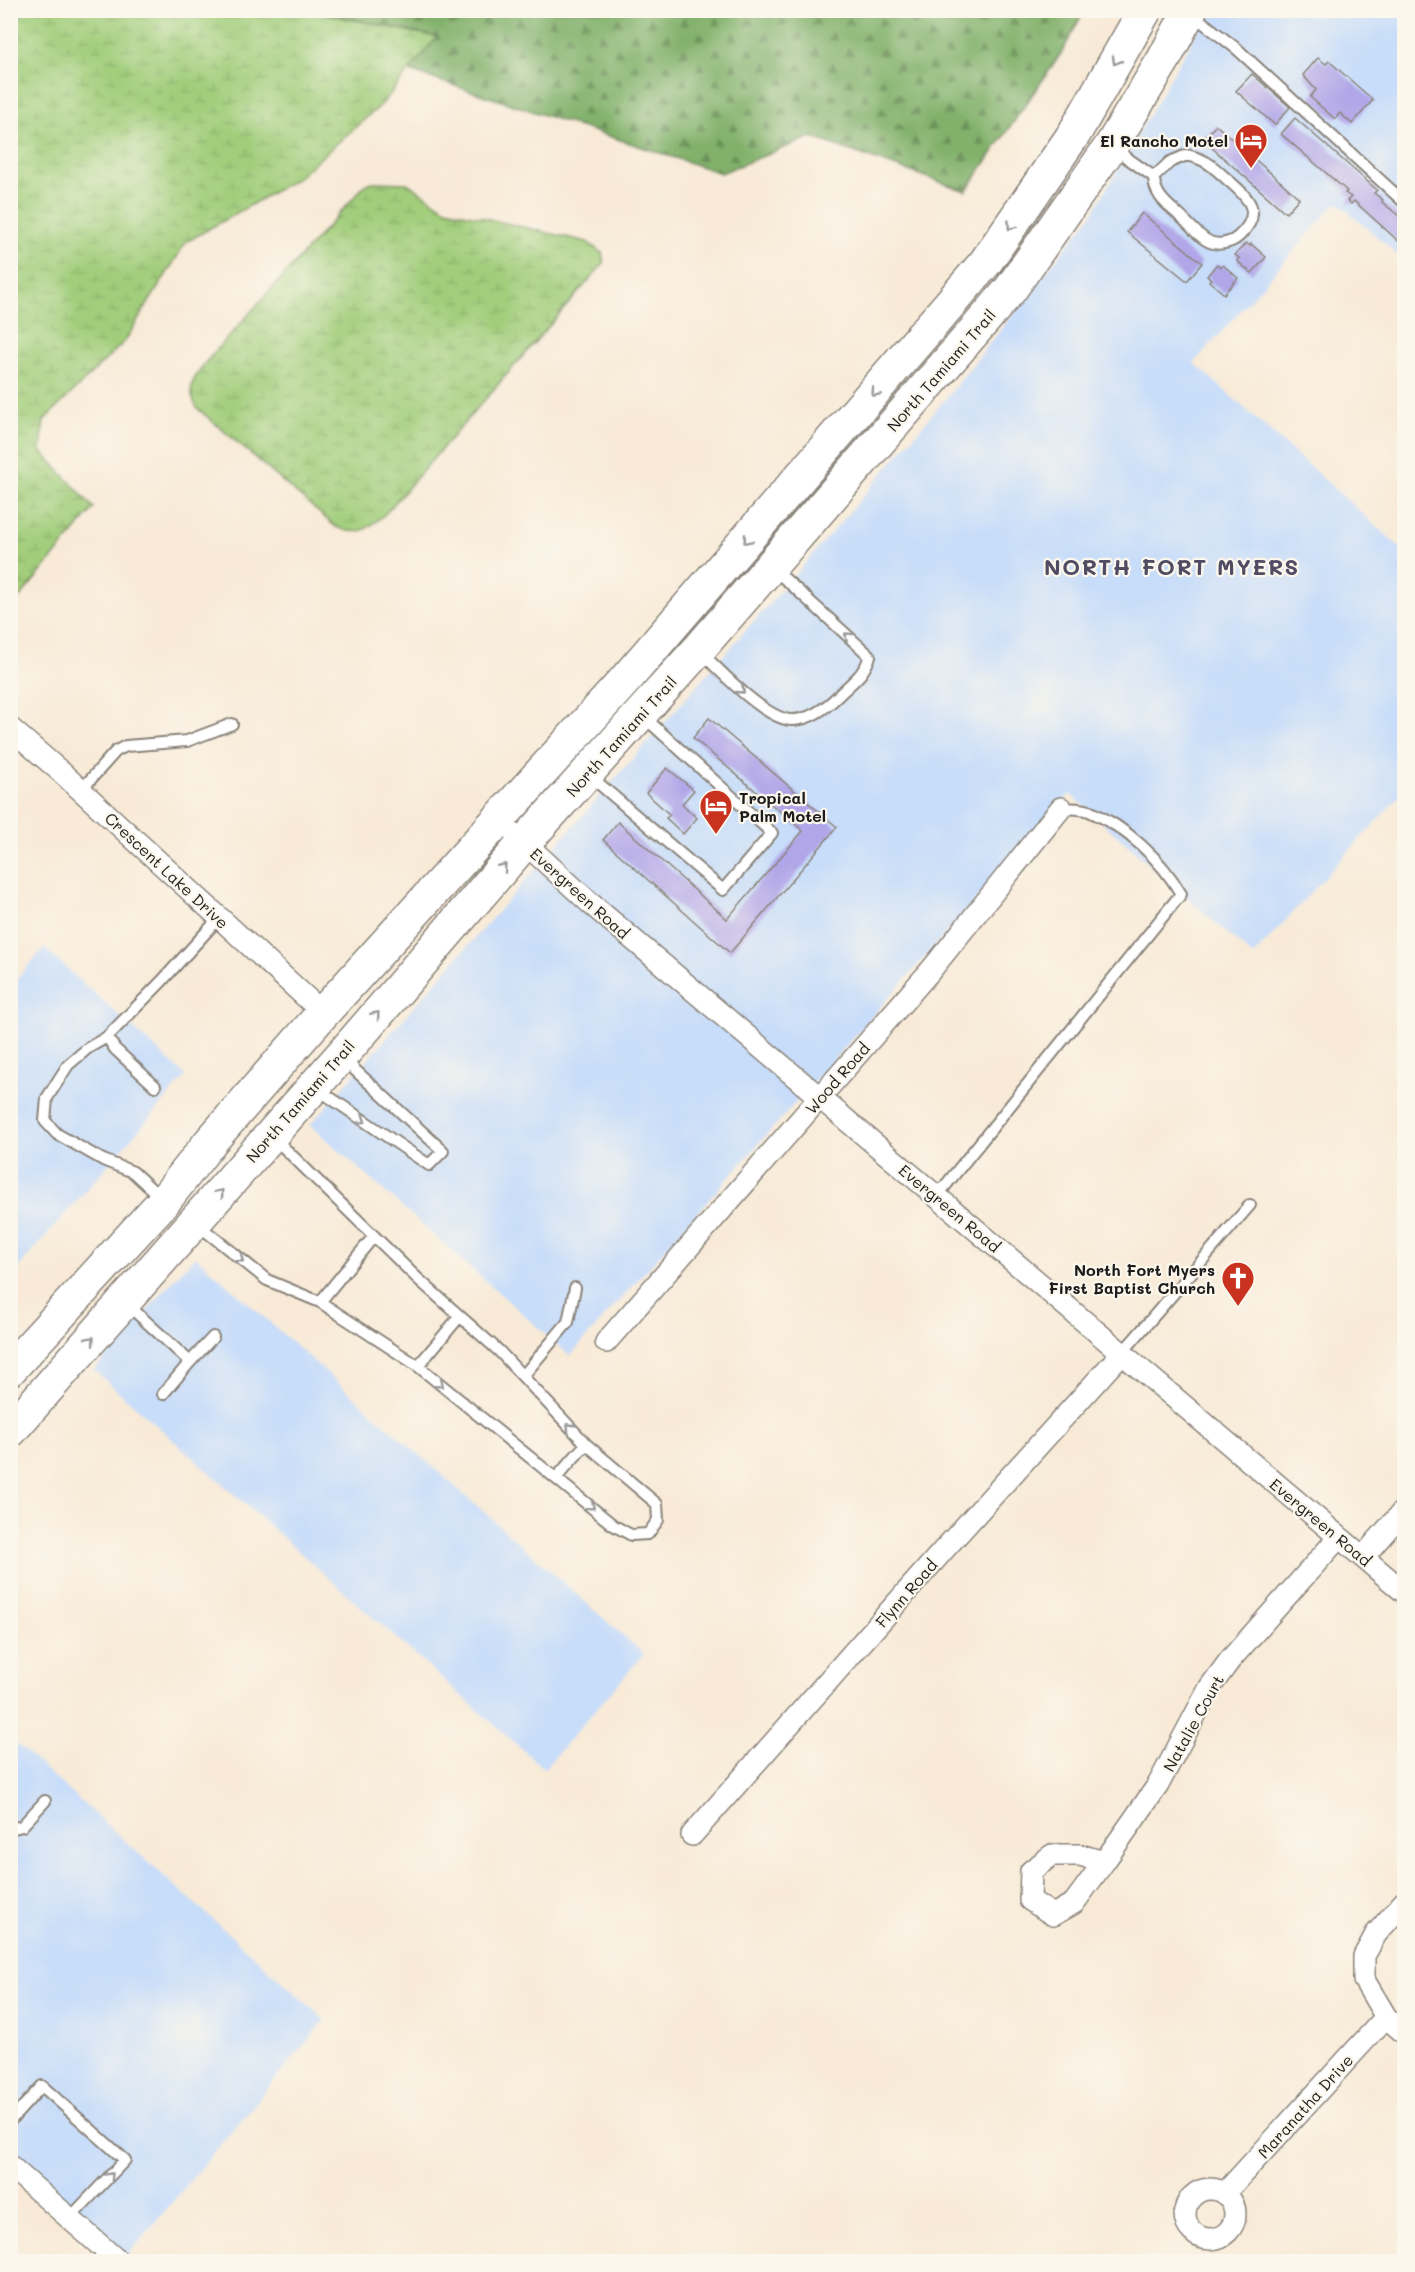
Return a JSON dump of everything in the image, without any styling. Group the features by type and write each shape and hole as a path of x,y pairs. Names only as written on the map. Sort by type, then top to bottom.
{"main road":[{"path":"10,1401 14,1395 18,1376 14,1365 164,1201 211,1141 323,1013 634,670 985,263 1074,134 1145,10"},
{"name":"North Tamiami Trail","path":"10,1431 341,1056 525,842 699,649 1010,290 1111,146 1190,11"},
{"path":"949,360 945,347 947,332 973,298 985,263"},
{"path":"878,443 910,388 915,369 911,350"},
{"path":"59,1376 56,1359 60,1343 90,1297 95,1274"}],"street":[{"name":"Crescent Lake Drive","path":"10,728 81,790 323,1013"},
{"name":"Wood Road","path":"606,1342 931,970 1061,808"},
{"name":"Evergreen Road","path":"499,820 590,903 1404,1592"},
{"name":"Flynn Road","path":"692,1835 946,1546 1122,1353"},
{"path":"1363,1557 1404,1510"},
{"name":"Natalie Court","path":"1104,1862 1158,1785 1209,1686 1339,1537"},
{"path":"1404,1902 1376,1934 1364,1956 1364,1980 1386,2017 1404,2033"},
{"name":"Maranatha Drive","path":"1224,2194 1386,2017"},
{"path":"10,2166 119,2262"}],"lane":[{"path":"1190,11 1237,49 1404,202"},
{"path":"1111,146 1154,177"},
{"path":"1187,155 1204,159 1248,197 1252,214 1247,229 1234,241 1213,243 1200,236 1159,197 1154,185 1154,177 1170,162 1187,155"},
{"path":"699,649 744,693 774,715 791,720 809,717 826,707 865,669 870,656 770,566"},
{"path":"587,774 723,890 772,833 640,713"},
{"path":"81,790 116,751 126,746 186,741 232,724"},
{"path":"937,1196 1181,894 1168,871 1122,829 1087,810 1061,808"},
{"path":"164,1201 133,1172 103,1160 57,1134 45,1122 47,1098 68,1065 88,1047 106,1037 162,981 219,918"},
{"path":"106,1037 115,1049 155,1086"},
{"path":"314,1086 429,1165 443,1151 341,1056"},
{"path":"194,1222 267,1280 320,1302 418,1366 613,1525 631,1535 648,1534 658,1520 657,1504 586,1443 499,1351 374,1236 271,1135"},
{"path":"1122,1353 1250,1205"},
{"path":"320,1302 374,1236"},
{"path":"523,1376 568,1322 575,1288"},
{"path":"124,1302 190,1362"},
{"path":"418,1366 460,1316"},
{"path":"163,1394 213,1337"},
{"path":"557,1478 586,1443"},
{"path":"10,1829 22,1826 45,1801"},
{"path":"10,2121 42,2086 125,2160 70,2218"}],"shaded area":[{"path":"1209,11 1404,11 1404,260 1337,202 1194,363 1404,551 1404,791 1253,956 1070,794 570,1356 310,1125 828,537 947,397 1091,216"},
{"path":"44,948 186,1076 11,1276 11,986"},
{"path":"195,1256 644,1654 544,1769 94,1370"},
{"path":"11,1739 325,2020 123,2261 11,2164"}],"green space":[{"path":"11,10 316,11 437,37 381,105 296,179 186,242 125,341 44,420 41,451 94,508 11,608"},
{"path":"316,11 1084,11 1062,52 966,191 811,137 721,173 409,71 437,37"},
{"path":"374,182 407,183 446,209 587,242 602,253 604,263 385,514 367,528 357,532 336,527 197,408 191,389 194,379 205,363 366,184"}],"building":[{"path":"1318,58 1326,64 1329,61 1373,100 1352,124 1340,113 1335,119 1310,97 1316,90 1303,75"},
{"path":"1252,74 1290,107 1275,125 1236,91"},
{"path":"1295,118 1377,190 1374,193 1383,200 1382,202 1404,220 1404,246 1354,201 1351,204 1347,201 1351,197 1345,193 1347,191 1281,134"},
{"name":"El Rancho Motel","path":"1216,125 1299,198 1286,213 1203,140"},
{"path":"1142,213 1202,263 1187,281 1127,232"},
{"path":"1246,243 1250,246 1251,244 1266,257 1252,273 1237,261 1239,258 1235,255"},
{"path":"1217,264 1221,267 1223,265 1238,278 1224,294 1209,281 1211,279 1207,276"},
{"path":"709,718 837,827 730,953 603,840 618,822 727,919 803,831 693,738"},
{"path":"667,768 694,790 682,804 697,818 683,834 666,818 670,815 646,793"}],"place":[{"name":"El Rancho Motel","path":"1251,169"},
{"name":"Tropical Palm Motel","path":"716,835"},
{"name":"North Fort Myers First Baptist Church","path":"1238,1307"}],"district":[{"name":"NORTH FORT MYERS","path":"1172,566"}]}
